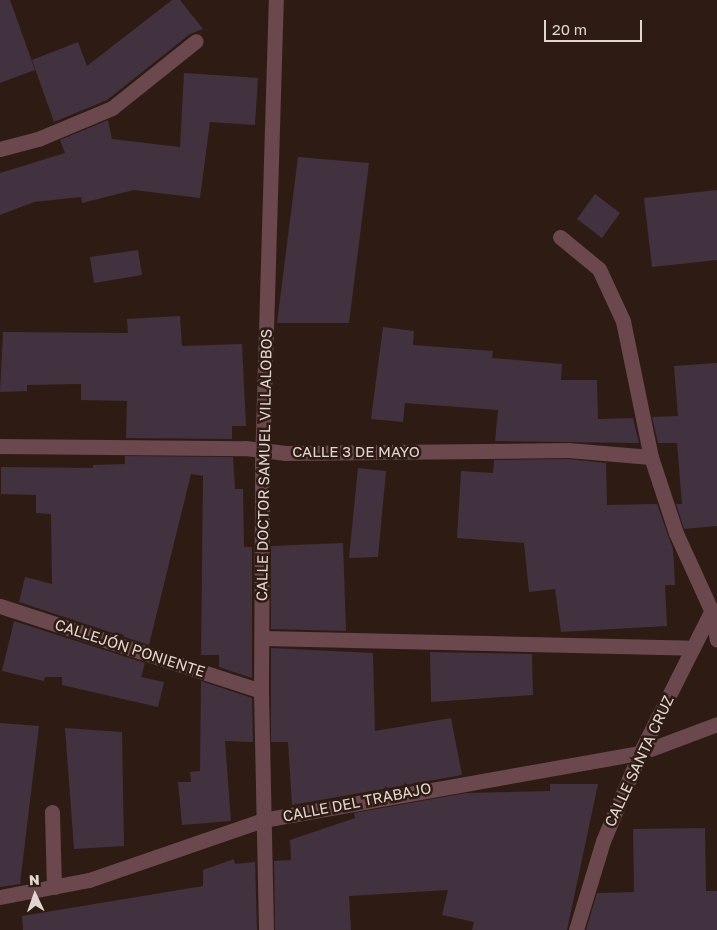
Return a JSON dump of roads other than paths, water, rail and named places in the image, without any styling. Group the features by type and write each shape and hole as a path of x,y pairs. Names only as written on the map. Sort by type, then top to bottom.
{"street":[{"name":"CALLE DOCTOR SAMUEL VILLALOBOS","path":"266,930 261,691 262,451 276,0"},
{"path":"0,149 38,139 112,108 196,41"},
{"path":"560,237 599,269 623,320 651,457 676,533 714,605 717,640"},
{"name":"CALLE 3 DE MAYO","path":"0,446 262,451 568,450 651,457"},
{"name":"CALLE SANTA CRUZ","path":"576,930 603,841 640,753 714,605"},
{"name":"CALLEJÓN PONIENTE","path":"0,606 261,691"},
{"path":"262,638 693,648"},
{"name":"CALLE DEL TRABAJO","path":"0,897 89,880 263,820 640,753 717,724"},
{"path":"52,812 54,886"}]}
